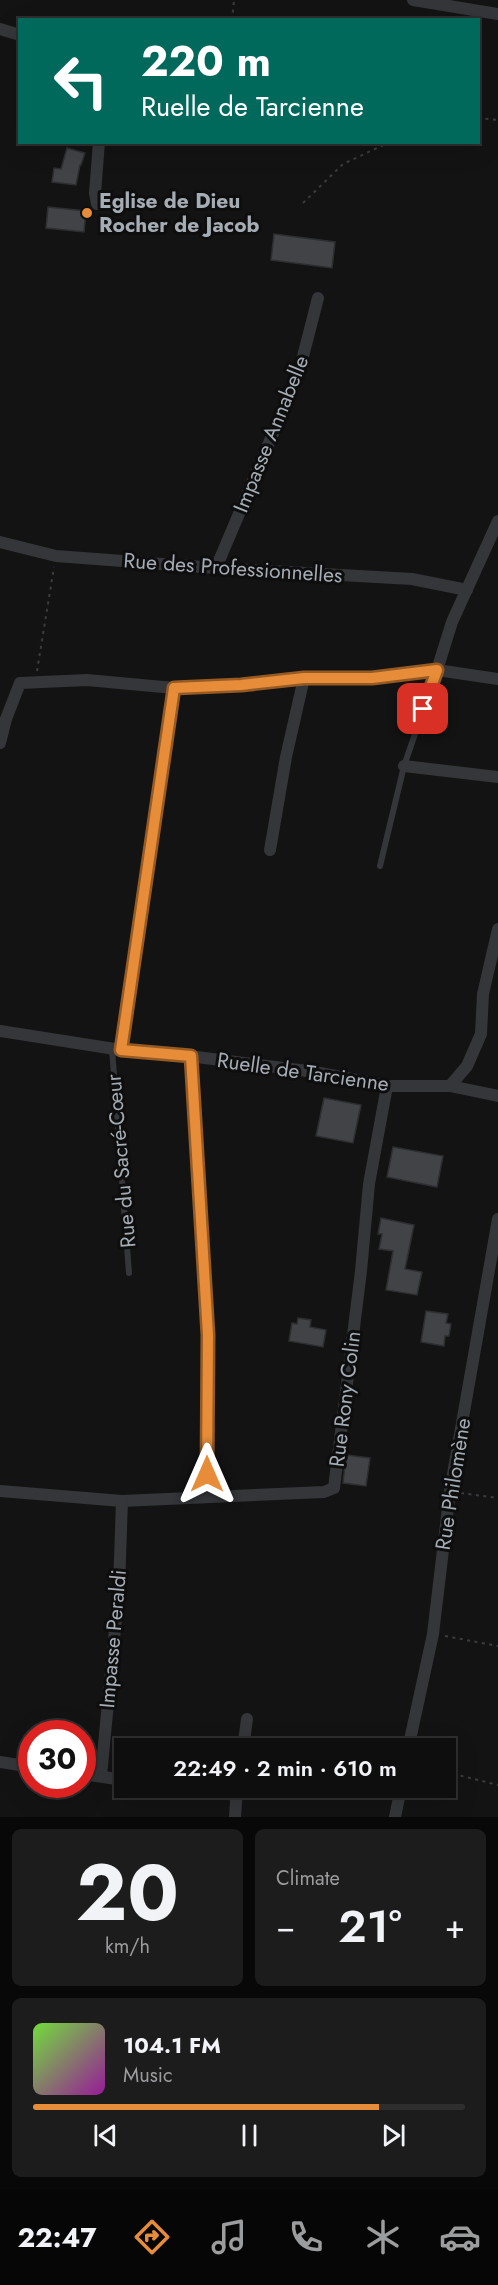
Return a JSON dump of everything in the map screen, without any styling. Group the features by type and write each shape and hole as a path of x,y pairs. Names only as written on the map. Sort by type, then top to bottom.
{"street":[{"path":"413,0 498,14"},
{"path":"0,29 18,34"},
{"path":"97,204 95,193 99,144"},
{"name":"Impasse Annabelle","path":"216,568 299,372 318,298"},
{"path":"437,670 452,622 467,590 492,547 498,521"},
{"name":"Rue des Professionnelles","path":"0,542 56,556 412,579 467,590"},
{"path":"0,743 6,719 20,683 87,680 174,688 241,685 304,678 372,678 437,670 498,679"},
{"path":"270,850 286,757 304,678"},
{"name":"Rue du Sacré-Cœur","path":"116,1049 174,688"},
{"path":"404,766 498,777"},
{"path":"450,1086 467,1066 481,1034 483,994 498,929"},
{"name":"Ruelle de Tarcienne","path":"0,1031 116,1049 315,1072 387,1086 450,1086 498,1096"},
{"path":"191,1056 208,1335 207,1497"},
{"name":"Rue Rony Colin","path":"0,1491 122,1501 324,1492 334,1488 361,1271 369,1185 387,1086"},
{"name":"Rue Philomène","path":"410,1738 433,1634 450,1491 498,1219"},
{"name":"Impasse Peraldi","path":"101,1776 119,1587 122,1501"},
{"path":"244,1738 247,1719"},
{"path":"0,1762 18,1765"},
{"path":"96,1775 114,1778"},
{"path":"235,1817 237,1798"},
{"path":"395,1817 399,1798"}],"lane":[{"path":"380,866 404,766 437,670"},
{"name":"Rue du Sacré-Cœur","path":"116,1049 129,1273"}],"path":[{"path":"232,18 234,0"},
{"path":"480,118 498,120"},
{"path":"303,203 343,164 386,144"},
{"path":"36,682 56,556"},
{"path":"450,1491 498,1498"},
{"path":"433,1634 498,1646"},
{"path":"456,1774 498,1785"}],"building":[{"path":"67,148 85,153 76,185 52,182 54,168 61,169"},
{"path":"48,207 86,211 84,232 46,228"},
{"path":"274,234 335,242 332,268 271,260"},
{"path":"324,1098 361,1105 353,1143 316,1136"},
{"path":"393,1147 443,1156 437,1187 387,1177"},
{"path":"381,1218 414,1225 405,1269 422,1272 417,1295 386,1290 393,1251 379,1249 382,1234 378,1234"},
{"path":"426,1311 448,1314 446,1323 451,1324 449,1336 445,1336 444,1346 421,1342"},
{"path":"298,1318 311,1320 310,1327 326,1330 323,1347 289,1341 292,1323 297,1324"},
{"path":"346,1455 370,1458 366,1486 343,1483"}],"place":[{"name":"Eglise de Dieu Rocher de Jacob","path":"87,213"}],"route":[{"path":"207,1474 208,1335 191,1056 121,1050 174,688 241,685 304,678 372,678 437,670 423,709"}]}
